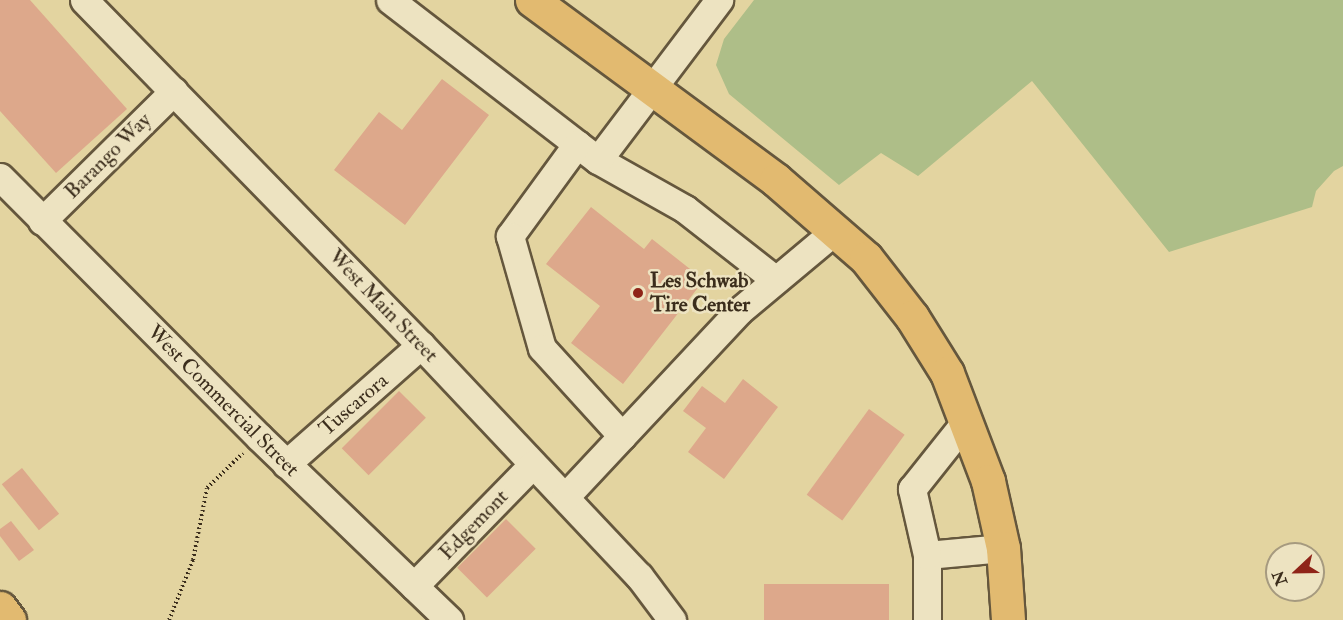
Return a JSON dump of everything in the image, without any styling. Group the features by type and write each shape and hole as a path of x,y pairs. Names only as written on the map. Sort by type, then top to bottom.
{"main road":[{"path":"532,0 776,180 836,230 866,258 912,317 947,373 988,481 1003,548 1008,620"},
{"path":"0,608 9,620"}],"street":[{"name":"West Main Street","path":"84,0 421,345 639,576 672,620"},
{"path":"390,0 587,152 685,209 776,280"},
{"path":"622,436 542,348 510,236 587,152 650,89 719,0"},
{"name":"Barango Way","path":"42,221 174,91"},
{"name":"West Commercial Street","path":"0,177 286,464 449,620"},
{"path":"565,497 739,311 836,230"},
{"name":"Tuscarora","path":"286,464 421,345"},
{"path":"927,620 927,555 912,489 966,421"},
{"name":"Edgemont","path":"414,586 533,464"},
{"path":"927,555 1003,548"}],"path":[{"path":"169,620 193,560 207,488 259,437"}],"green space":[{"path":"754,0 1343,0 1343,166 1334,171 1316,191 1312,207 1169,252 1032,81 918,176 881,153 839,185 729,94 716,65 724,39"}],"building":[{"path":"0,0 30,0 127,109 56,173 0,111"},
{"path":"442,79 489,115 405,225 334,170 379,112 402,130"},
{"name":"Les Schwab Tire Center","path":"591,207 644,249 652,239 704,280 623,384 571,343 600,306 546,264"},
{"path":"743,379 778,407 724,479 688,452 706,428 683,411 702,386 725,403"},
{"path":"399,391 426,418 369,475 342,448"},
{"path":"869,409 905,435 842,521 807,495"},
{"path":"22,468 59,514 39,530 2,484"},
{"path":"506,519 536,549 487,597 457,568"},
{"path":"11,521 34,550 19,561 0,536 0,529"},
{"path":"764,584 889,584 889,620 764,620"}],"place":[{"name":"Les Schwab Tire Center","path":"638,293"}]}
